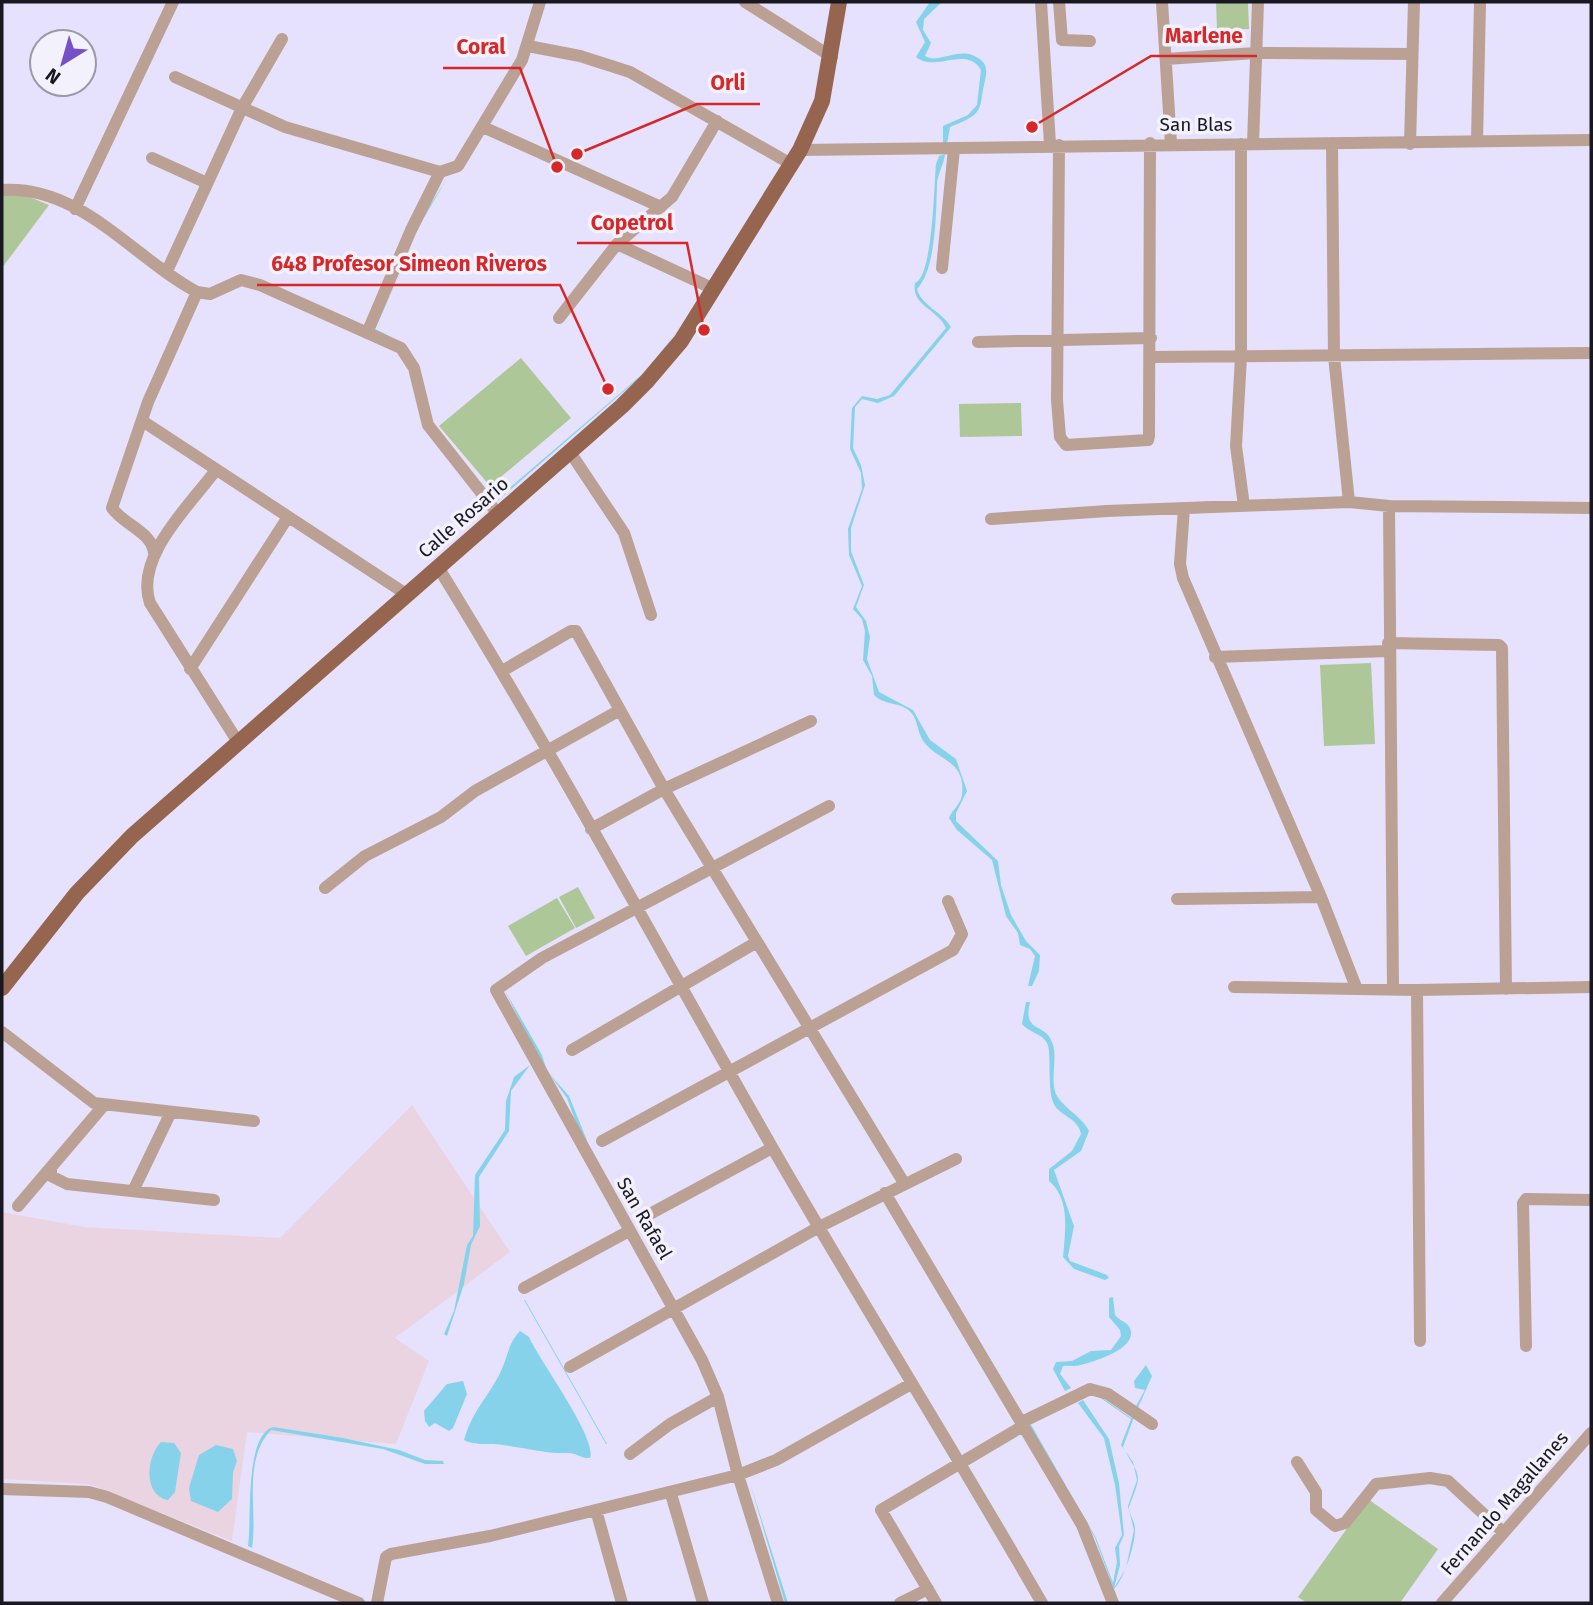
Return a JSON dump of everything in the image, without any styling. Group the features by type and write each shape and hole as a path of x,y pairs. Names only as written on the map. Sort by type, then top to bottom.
{"main road":[{"name":"Calle Rosario","path":"3,984 106,861 570,452 654,374 681,341 715,289 800,150 822,101 832,57 839,2"}],"street":[{"path":"75,209 173,2"},
{"path":"175,77 285,127 440,172 458,166 483,127 528,46 540,2"},
{"path":"745,2 832,57"},
{"path":"1041,2 1055,145 1059,437 1066,445 1147,440 1151,338 1150,144"},
{"path":"1059,2 1062,40 1090,41"},
{"path":"1162,2 1171,144"},
{"path":"1244,506 1236,446 1247,144 1258,2"},
{"path":"1410,144 1414,2"},
{"path":"1478,141 1480,2"},
{"path":"1042,20 1059,20"},
{"path":"167,271 242,108 282,39"},
{"path":"528,46 580,56 630,72 791,164"},
{"path":"1166,59 1256,53 1412,54"},
{"path":"559,318 617,244 672,197 717,121"},
{"path":"483,127 661,207"},
{"name":"San Blas","path":"800,150 1591,140"},
{"path":"1332,144 1334,356 1349,502"},
{"path":"942,268 954,149"},
{"path":"152,158 207,183"},
{"path":"368,333 411,230 440,172"},
{"path":"2,190 24,190 75,209 113,230 197,292 210,293 241,280 251,282 392,343 407,355 421,388 428,425 498,514"},
{"path":"617,244 715,289"},
{"path":"154,553 148,538 123,522 112,508 144,422 148,401 197,292"},
{"path":"978,342 1151,338"},
{"path":"1150,357 1591,353"},
{"path":"144,422 406,594"},
{"path":"570,452 624,533 651,615"},
{"path":"216,470 154,553 146,577 147,596 190,669 238,742"},
{"path":"991,519 1349,502 1388,506 1591,508"},
{"path":"1388,506 1393,989"},
{"path":"1184,508 1180,564 1183,578 1321,897 1356,987"},
{"path":"190,669 288,517"},
{"path":"438,567 502,671 545,752 682,985 772,1148 1042,1603"},
{"path":"502,671 574,630 664,789 904,1183"},
{"path":"1215,657 1388,648 1499,645 1502,648 1506,989"},
{"path":"325,888 365,856 441,817 475,791 620,710"},
{"path":"591,829 664,789 811,721"},
{"path":"636,909 829,806"},
{"path":"1177,899 1321,897"},
{"path":"602,1141 953,950 962,934 948,901"},
{"name":"San Rafael","path":"636,909 542,958 496,990 629,1231 675,1307 718,1397 738,1475 778,1603"},
{"path":"572,1050 757,942"},
{"path":"1234,987 1417,990 1591,987"},
{"path":"1417,990 1420,1341"},
{"path":"2,1032 90,1102 254,1121"},
{"path":"18,1206 104,1105"},
{"path":"133,1191 171,1112"},
{"path":"648,1215 772,1148"},
{"path":"570,1367 819,1227 956,1159"},
{"path":"51,1167 51,1177 60,1182 214,1199"},
{"path":"885,1193 1082,1525 1113,1603"},
{"path":"1526,1346 1524,1201 1591,1200"},
{"path":"524,1288 629,1231"},
{"path":"377,1603 383,1565 386,1557 391,1554 490,1536 671,1494 738,1475 776,1460 911,1384"},
{"path":"936,1603 881,1510 1080,1392 1098,1389 1152,1424"},
{"path":"630,1454 670,1424 718,1397"},
{"name":"Fernando Magallanes","path":"1443,1601 1590,1437"},
{"path":"1297,1462 1316,1492 1316,1510 1335,1526 1345,1523 1376,1483 1430,1478 1442,1479 1455,1486 1503,1532"},
{"path":"2,1489 81,1491 107,1497 359,1603"},
{"path":"671,1494 703,1603"},
{"path":"596,1510 622,1603"},
{"path":"900,1603 928,1589"}],"shaded area":[{"path":"412,1105 510,1252 395,1338 429,1361 396,1444 247,1432 232,1541 89,1484 2,1479 2,1212 84,1227 280,1238"}],"green space":[{"path":"1216,2 1248,2 1249,29 1217,30"},
{"path":"22,194 49,205 2,268 2,195"},
{"path":"521,358 571,418 490,486 439,426"},
{"path":"1021,403 1022,436 960,437 959,404"},
{"path":"1371,663 1375,744 1324,746 1320,665"},
{"path":"578,887 595,918 576,928 559,897"},
{"path":"557,898 575,928 526,956 508,926"},
{"path":"1368,1499 1438,1549 1400,1603 1307,1603 1298,1597"}],"water":[{"path":"930,2 942,2 924,19 923,30 931,43 925,56 935,58 972,55 983,62 986,70 977,112 950,127 947,144 943,143 943,126 968,115 977,105 981,70 975,63 967,60 932,62 916,57 925,42 916,22"},
{"path":"945,154 937,181 931,255 928,268 917,289 923,300 951,327 894,396 878,403 862,399 855,407 853,448 861,465 865,485 851,528 851,551 864,585 856,607 866,621 870,637 867,659 879,692 913,710 930,740 956,759 967,791 956,813 956,821 998,861 1001,885 1011,915 1026,941 1040,955 1039,971 1032,986 1028,986 1035,956 1030,949 1020,945 1018,933 1006,916 992,860 957,830 949,818 962,795 960,775 956,768 924,742 911,712 874,695 872,676 863,660 865,631 862,619 853,609 862,586 849,555 848,529 862,489 861,473 850,449 852,408 862,396 877,399 890,395 946,328 921,302 915,291 915,283 926,265 929,248 936,164 939,156"},
{"path":"446,180 425,216 421,219"},
{"path":"410,252 375,329 391,338 374,330"},
{"path":"678,330 646,372 494,504 481,488 493,502 645,372"},
{"path":"410,354 420,374 423,386 428,411 424,392"},
{"path":"435,430 481,488 445,445"},
{"path":"504,989 542,1055 547,1071 542,1064"},
{"path":"1026,1002 1030,1002 1028,1012 1032,1024 1046,1033 1053,1045 1056,1093 1089,1131 1081,1151 1054,1170 1074,1226 1068,1256 1070,1261 1107,1275 1109,1278 1105,1280 1074,1269 1063,1257 1064,1207 1056,1188 1049,1181 1049,1169 1072,1151 1081,1134 1076,1124 1059,1111 1053,1102 1047,1043 1022,1024"},
{"path":"530,1065 511,1091 509,1131 479,1177 480,1226 471,1245 464,1284 447,1336 444,1334 454,1311 467,1245 473,1236 475,1175 505,1130 506,1101 514,1077"},
{"path":"548,1072 569,1096 588,1143 576,1123 567,1098"},
{"path":"1113,1297 1115,1315 1128,1325 1131,1333 1129,1340 1115,1352 1095,1361 1078,1366 1063,1366 1060,1374 1071,1388 1065,1391 1053,1369 1056,1362 1072,1361 1091,1351 1111,1350 1121,1336 1120,1330 1109,1317 1109,1298"},
{"path":"525,1300 607,1444 606,1444"},
{"path":"520,1331 529,1337 577,1417 590,1448 590,1458 572,1453 544,1452 464,1440"},
{"path":"1146,1365 1152,1376 1137,1410 1104,1386 1136,1406 1145,1390 1135,1388 1134,1381"},
{"path":"463,1381 467,1394 453,1428 449,1431 435,1423 429,1427 424,1411 447,1384"},
{"path":"1099,1397 1131,1418 1134,1417 1123,1447 1125,1451 1121,1445 1131,1419"},
{"path":"1083,1400 1109,1439 1119,1483 1124,1535 1119,1546 1120,1565 1114,1588 1125,1569 1114,1589 1119,1603 1095,1538 1029,1427 1030,1423 1096,1538 1113,1583 1117,1562 1115,1548 1122,1535 1115,1485 1104,1438 1078,1403"},
{"path":"273,1427 399,1450 425,1460 443,1461 444,1464 425,1464 383,1449 271,1430 262,1442 254,1471 252,1548 248,1546 253,1462 257,1446 264,1434"},
{"path":"161,1442 174,1443 181,1453 175,1492 168,1500 154,1491 149,1475 152,1457"},
{"path":"216,1445 233,1449 237,1461 233,1472 232,1499 218,1512 191,1501 189,1488 199,1455"},
{"path":"1134,1467 1138,1481 1129,1507 1135,1526 1135,1535 1126,1566 1134,1530 1128,1506 1137,1480"},
{"path":"750,1483 788,1603 785,1603"}],"place":[{"name":"Marlene","path":"1032,127"},
{"name":"Orli","path":"577,154"},
{"name":"Coral","path":"557,167"},
{"name":"Copetrol","path":"704,330"},
{"name":"648 Profesor Simeon Riveros","path":"608,389"}]}
